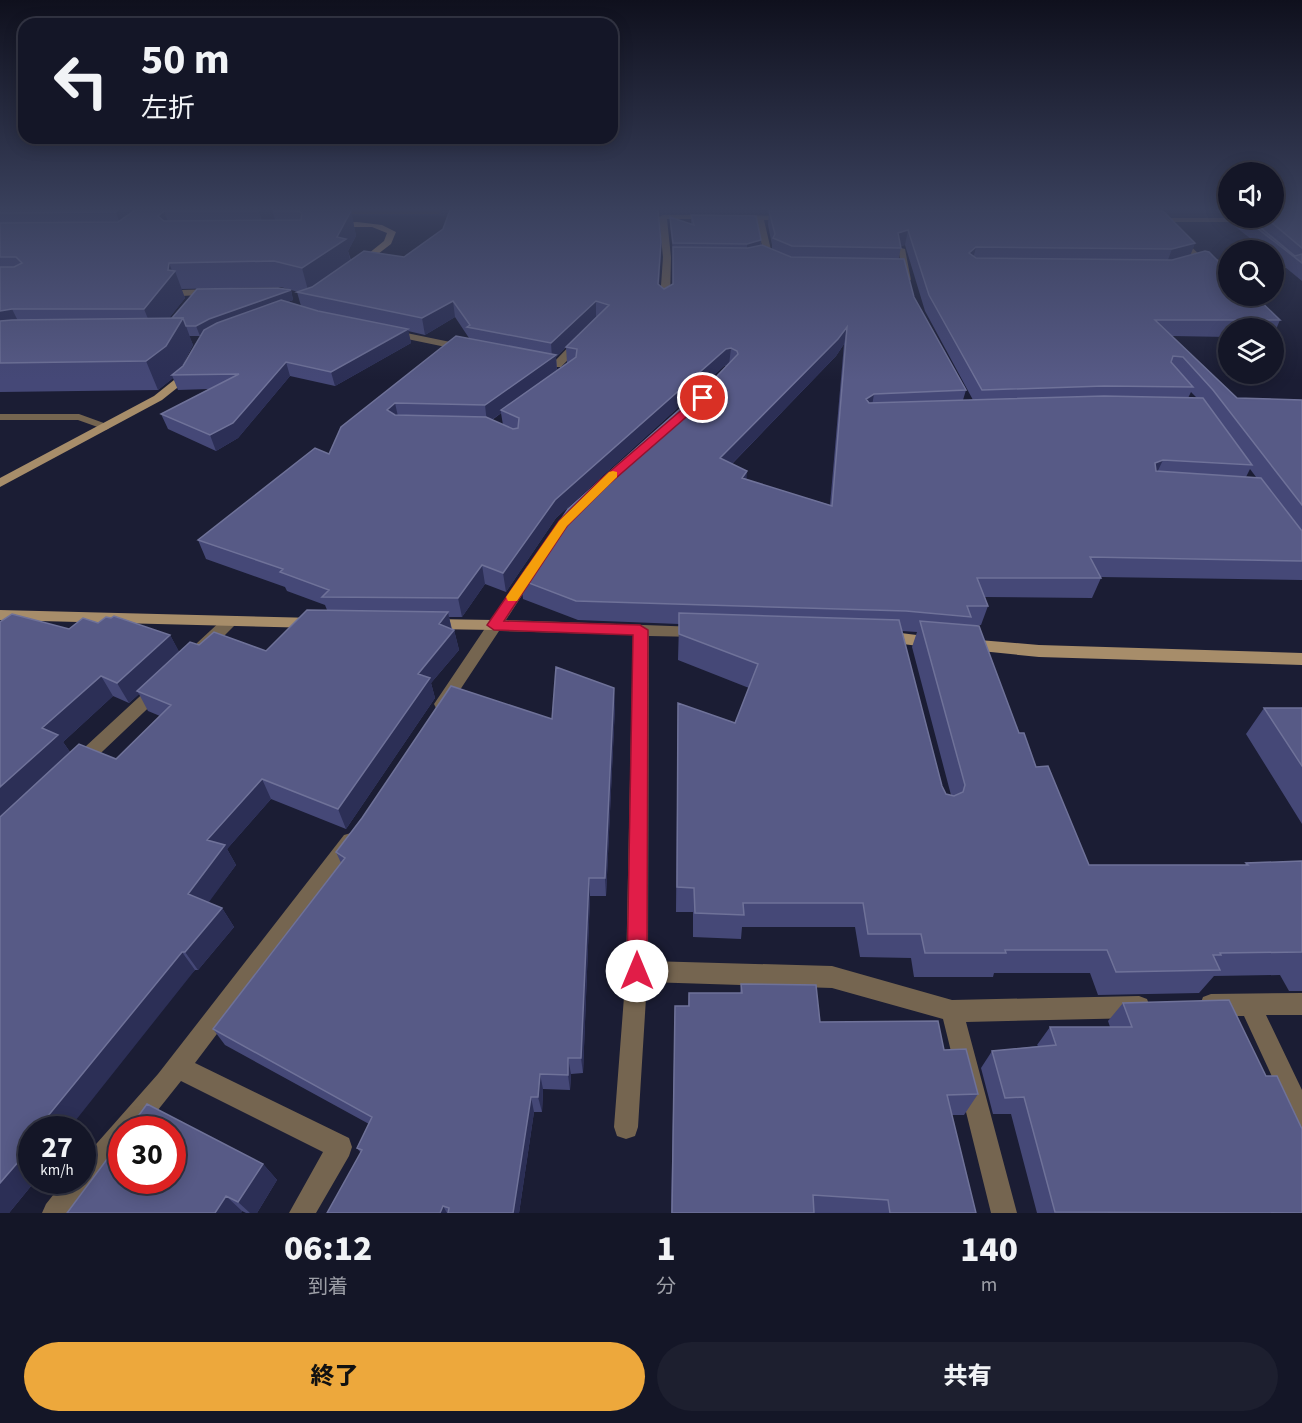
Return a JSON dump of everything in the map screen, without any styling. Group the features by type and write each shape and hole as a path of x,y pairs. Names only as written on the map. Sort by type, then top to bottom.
{"street":[{"path":"665,300 667,267"},
{"path":"894,268 906,269 911,289"},
{"path":"189,295 228,292"},
{"path":"378,331 479,350"},
{"path":"572,370 552,364 585,337"},
{"path":"0,483 159,398 183,378 193,360"},
{"path":"0,417 79,417 106,426"},
{"path":"430,722 538,560"},
{"path":"0,615 330,623"},
{"path":"187,662 229,622"},
{"path":"411,624 712,633"},
{"path":"626,1127 637,971 640,630"},
{"path":"907,662 895,639 1040,651 1302,659"},
{"path":"68,774 170,678"},
{"path":"137,1116 360,829"},
{"path":"637,971 832,977 952,1011 1155,1007"},
{"path":"1190,1006 1302,1004"},
{"path":"1250,1005 1302,1116"},
{"path":"952,1011 1004,1213"},
{"path":"177,1067 340,1147 302,1213"},
{"path":"96,1164 108,1150"},
{"path":"55,1213 71,1194"}],"building":[{"path":"0,267 168,267 168,270 175,271 144,309 12,309 0,311"},
{"path":"341,267 659,267 658,284 664,289 673,284 673,267 906,267 914,297 966,390 874,394 866,399 869,403 1104,396 1203,398 1252,465 1163,460 1155,463 1156,471 1261,478 1302,531 1302,561 1090,557 1101,578 977,578 988,606 967,606 971,617 906,611 576,601 521,580 568,509 717,376 738,354 731,348 726,349 555,500 503,573 482,565 458,598 322,597 329,590 280,572 283,569 198,540 315,448 329,454 341,427 456,336 556,355 485,405 395,403 387,410 395,415 486,417 513,429 518,428 519,418 501,410 576,357 577,349 566,347 609,305 596,301 551,343 467,327 470,325 453,301 422,318 297,292 312,287","holes":["847,327 832,506 742,478 747,471 720,458 838,339"]},
{"path":"920,267 1218,267 1218,306 1265,306 1278,318 1155,320 1218,380 1218,384 1222,384 1237,398 1302,400 1302,505 1213,390 1183,357 1173,356 1171,362 1193,387 1104,386 982,390 929,295"},
{"path":"278,288 291,290 209,319 196,326 186,326 183,318 172,318 197,289"},
{"path":"281,300 318,311 408,329 331,372 286,362 233,423 210,435 161,414 239,374 172,375 183,366 204,330 217,323"},
{"path":"183,318 166,346 146,361 0,363 0,321"},
{"path":"307,610 448,612 439,624 454,630 418,674 430,678 338,809 262,779 207,840 225,845 188,894 222,908 185,952 182,952 48,1116 18,1116 18,1162 0,1183 0,817 79,744 116,759 171,705 137,691 190,642 199,645 214,632 266,651"},
{"path":"679,613 899,620 942,786 946,794 954,796 963,792 965,785 920,621 979,626 1019,733 1024,733 1036,767 1048,766 1089,865 1248,865 1246,863 1302,861 1302,952 1220,953 1221,955 1213,955 1220,970 1116,972 1107,950 925,953 921,934 868,934 863,903 743,903 744,915 695,913 694,888 677,887 678,703 735,723 758,664 679,634"},
{"path":"12,614 69,629 83,618 98,623 106,617 114,616 170,635 117,683 101,676 42,728 58,735 0,787 0,622"},
{"path":"556,667 614,688 605,878 589,878 581,1058 568,1058 568,1075 540,1074 538,1097 531,1097 513,1213 448,1213 449,1208 443,1206 440,1213 327,1213 362,1150 357,1148 372,1117 213,1029 345,858 336,852 362,818 451,686 552,719"},
{"path":"1264,708 1302,708 1302,766"},
{"path":"741,984 816,985 820,1022 938,1021 944,1050 966,1049 978,1094 947,1095 976,1213 890,1213 888,1200 813,1195 814,1213 672,1213 675,1006 689,1006 689,993 742,993"},
{"path":"1229,1000 1266,1076 1277,1076 1302,1129 1302,1213 1055,1212 1024,1097 1005,1098 992,1051 1056,1045 1050,1027 1132,1027 1123,1003"},
{"path":"147,1104 170,1116 138,1116"},
{"path":"186,1124 263,1164 238,1202 226,1196 215,1213 67,1213 81,1194 96,1194 96,1174 108,1158 108,1194 186,1194"}],"slow traffic":[{"path":"513,597 563,524 613,474"}],"route":[{"path":"637,971 640,630 494,625 563,524 604,482 703,398"}]}
